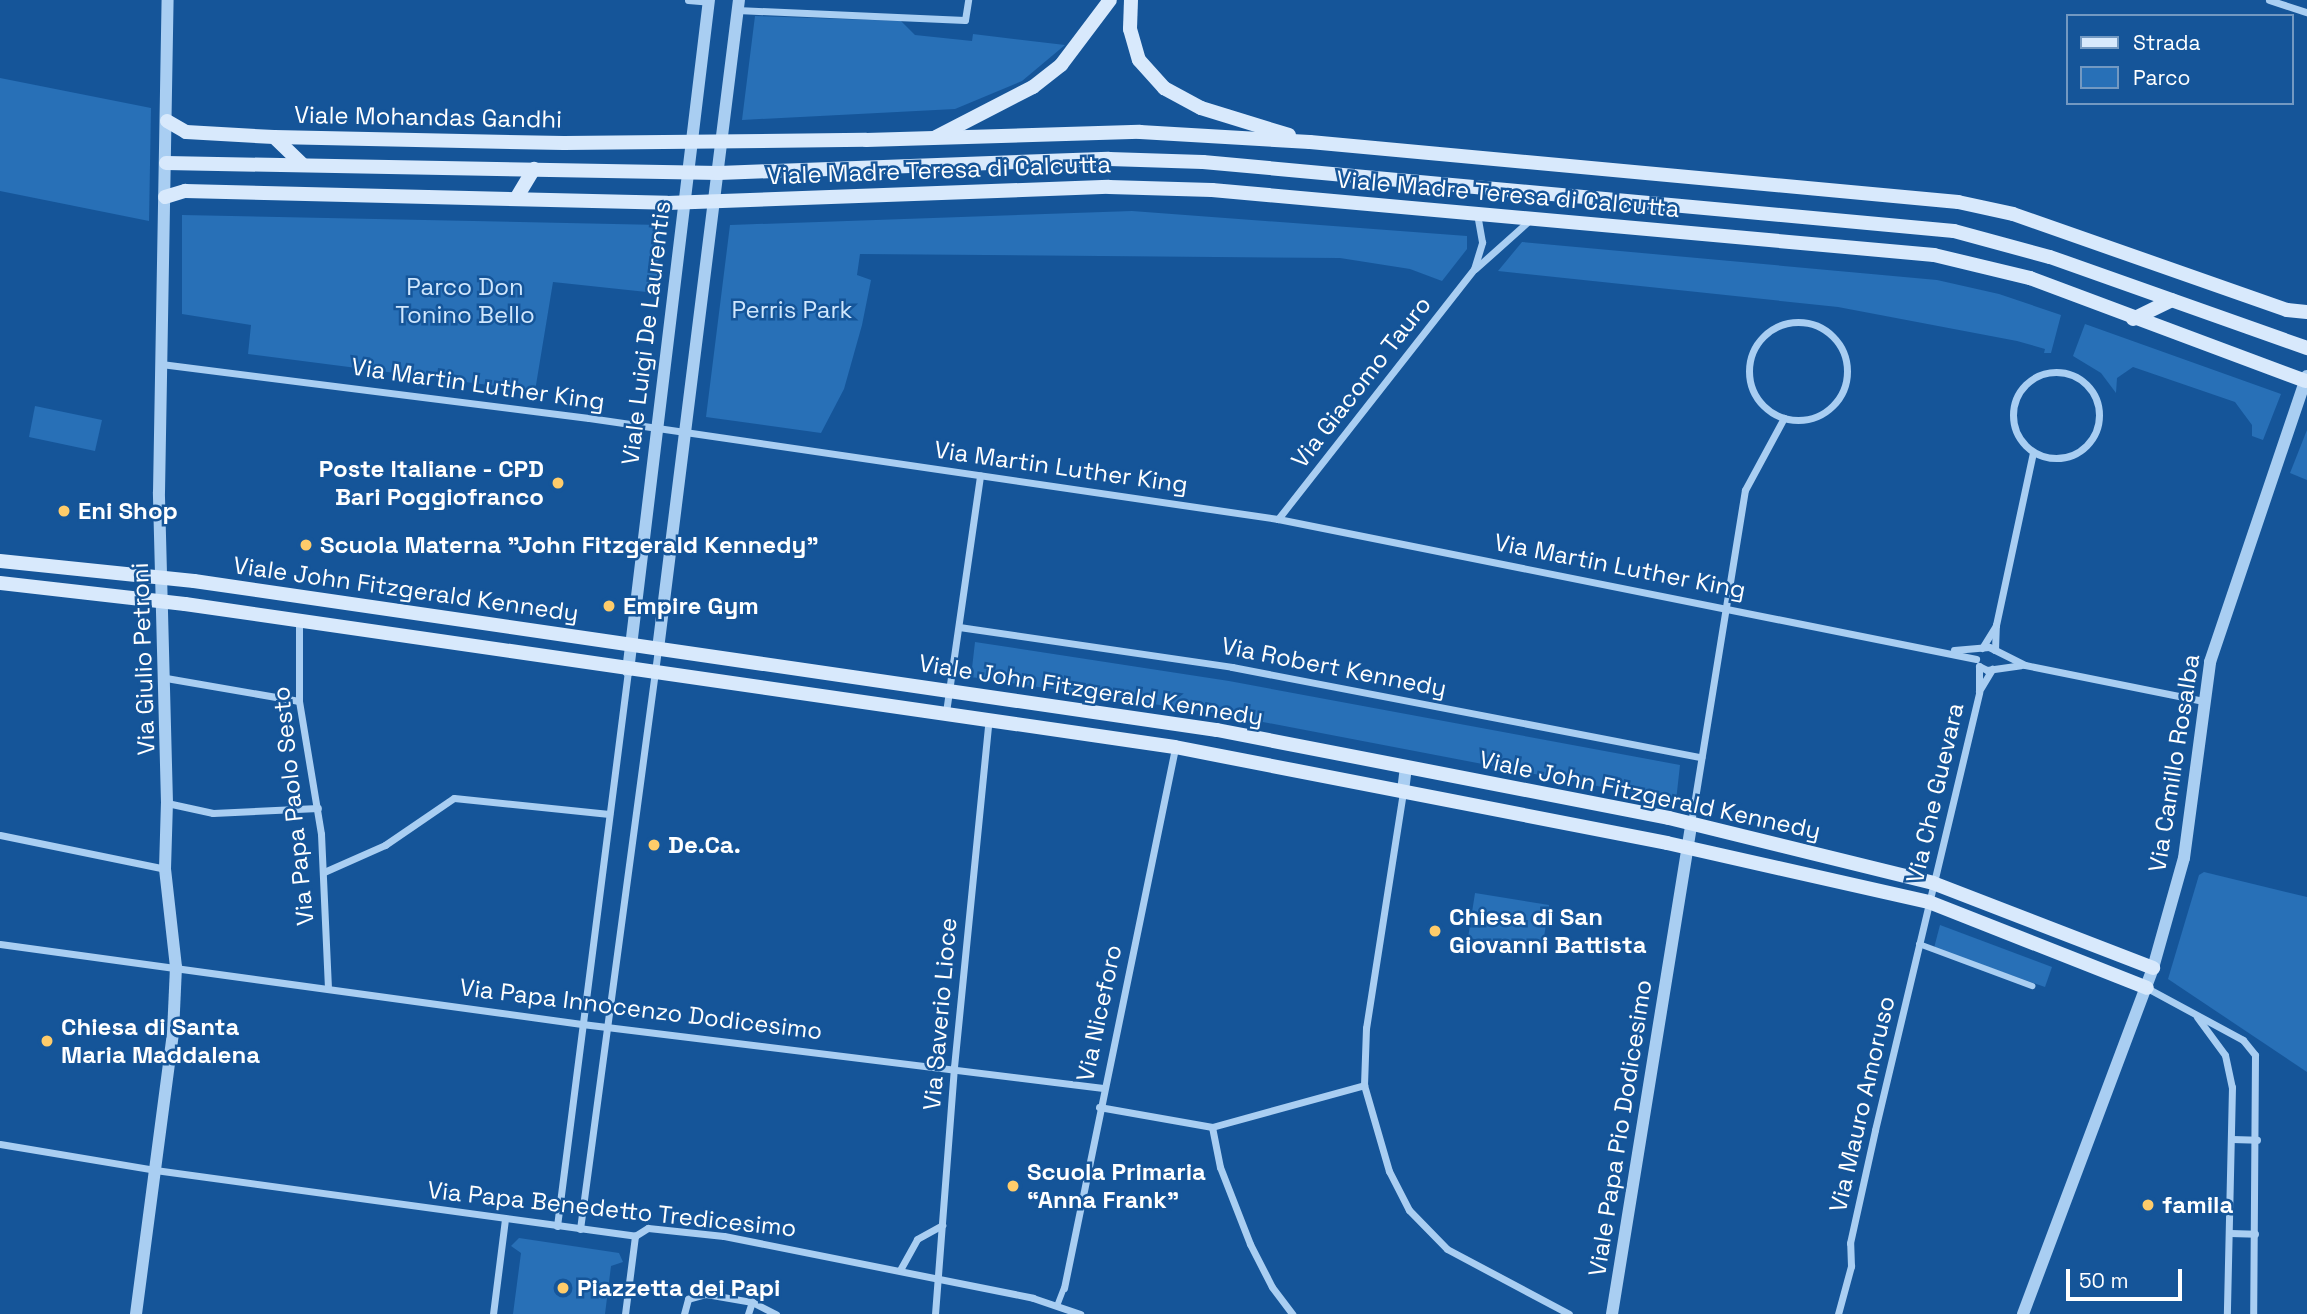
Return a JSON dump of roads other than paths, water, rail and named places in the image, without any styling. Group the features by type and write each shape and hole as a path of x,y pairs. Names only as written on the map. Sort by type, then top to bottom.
{"main road":[{"path":"932,139 1042,79 1077,46 1110,0"},
{"path":"1131,0 1130,29 1139,60 1164,88 1200,108 1310,142"},
{"name":"Viale Mohandas Gandhi","path":"167,121 186,132 274,137 692,141"},
{"name":"Viale Madre Teresa di Calcutta","path":"692,141 866,141 1185,132 1958,202 2013,214 2287,310 2307,312"},
{"path":"274,137 303,165"},
{"path":"851,168 866,141"},
{"name":"Viale Madre Teresa di Calcutta","path":"688,172 1109,159 1203,162 1924,226 2003,242 2307,348"},
{"name":"Viale Mohandas Gandhi","path":"166,163 688,172"},
{"path":"517,197 534,169"},
{"name":"Viale Madre Teresa di Calcutta","path":"684,202 1166,187 1934,255 2030,278 2133,318 2306,378"},
{"path":"165,197 185,191 684,202"},
{"path":"2133,318 2172,300"},
{"name":"Viale John Fitzgerald Kennedy","path":"0,561 161,577 1217,730 1691,824 1933,883 2153,968"},
{"name":"Viale John Fitzgerald Kennedy","path":"0,583 163,601 628,671 946,712 1175,747 1686,846 1928,902 2147,988"}],"street":[{"name":"Via Giulio Petroni","path":"136,1314 173,1033 176,967 164,869 167,803 166,678 161,577 160,364 169,0"},
{"path":"688,0 709,1"},
{"path":"738,5 965,20 968,0"},
{"path":"2269,0 2307,12"},
{"name":"Viale Luigi De Laurentis","path":"628,671 655,428 709,1"},
{"name":"Viale Luigi De Laurentis","path":"658,649 738,5"},
{"name":"Via Giacomo Tauro","path":"1474,269 1482,242 1477,214"},
{"name":"Via Giacomo Tauro","path":"1278,519 1474,269 1532,219"},
{"path":"1809,323 1825,330 1843,351 1848,371 1842,395 1822,415 1806,420 1784,418 1757,398 1750,361 1771,330 1809,323"},
{"name":"Via Martin Luther King","path":"160,364 655,428 1278,519 1949,651 1994,667"},
{"path":"2064,373 2078,378 2098,402 2095,436 2082,450 2065,457 2033,452 2017,433 2013,419 2019,393 2040,375 2064,373"},
{"name":"Via Camillo Rosalba","path":"2023,1314 2147,988 2184,858 2203,701 2218,634 2306,378"},
{"path":"1691,824 1745,490 1784,418"},
{"path":"2033,452 1996,625 1997,651 1994,667 2025,665 2203,701"},
{"path":"946,712 980,475"},
{"name":"Via Papa Paolo Sesto","path":"299,622 299,701 318,808 324,872 328,986"},
{"path":"1978,663 1981,648 1996,625"},
{"name":"Via Robert Kennedy","path":"958,627 1231,667 1701,757"},
{"name":"Via Martin Luther King","path":"1949,651 1981,648 1997,651"},
{"path":"580,1229 658,649"},
{"path":"1997,651 2025,665"},
{"name":"Via Che Guevara","path":"1928,902 1979,692 1978,663"},
{"name":"Via Che Guevara","path":"1979,692 1994,667"},
{"path":"557,1226 628,671"},
{"path":"166,678 299,701"},
{"name":"Via Saverio Lioce","path":"935,1314 954,1067 989,718"},
{"name":"Via Niceforo","path":"1064,1288 1102,1088 1175,747"},
{"path":"1406,766 1366,1028 1364,1085 1389,1171 1409,1210 1447,1249 1569,1314"},
{"path":"324,872 385,845 454,798 609,814"},
{"path":"167,803 213,813 318,808"},
{"name":"Viale Papa Pio Dodicesimo","path":"1612,1314 1691,824"},
{"path":"0,835 164,869"},
{"name":"Via Mauro Amoruso","path":"1838,1314 1928,902"},
{"name":"Via Papa Innocenzo Dodicesimo","path":"0,944 328,986 582,1024 954,1067 1102,1088"},
{"path":"1919,944 2032,986"},
{"path":"2147,988 2243,1040 2255,1055 2253,1314"},
{"path":"2197,1017 2225,1055 2232,1087 2227,1314"},
{"path":"1099,1107 1212,1127 1364,1085"},
{"path":"1212,1127 1220,1167 1250,1244 1272,1287 1292,1314"},
{"path":"2232,1139 2256,1140"},
{"name":"Via Papa Benedetto Tredicesimo","path":"0,1144 155,1170 635,1236 648,1228 724,1236 938,1279"},
{"path":"493,1314 505,1219"},
{"path":"900,1270 918,1239 942,1225"},
{"path":"2230,1233 2255,1234"},
{"path":"625,1314 635,1236"},
{"path":"938,1279 1057,1306 1080,1314"},
{"path":"1057,1306 1064,1288"},
{"path":"684,1314 688,1299 696,1294 752,1302 776,1314"},
{"path":"748,1314 752,1302"}],"place":[{"name":"Poste Italiane - CPD Bari Poggiofranco","path":"558,483"},
{"name":"Eni Shop","path":"64,511"},
{"name":"Scuola Materna \"John Fitzgerald Kennedy\"","path":"306,545"},
{"name":"Empire Gym","path":"609,606"},
{"name":"De.Ca.","path":"654,845"},
{"name":"Chiesa di San Giovanni Battista","path":"1435,931"},
{"name":"Chiesa di Santa Maria Maddalena","path":"47,1041"},
{"name":"Scuola Primaria “Anna Frank”","path":"1013,1186"},
{"name":"famila","path":"2148,1205"},
{"name":"Piazzetta dei Papi","path":"563,1288"}],"park label":[{"name":"Parco Don Tonino Bello","path":"465,301"},
{"name":"Perris Park","path":"792,310"}]}
